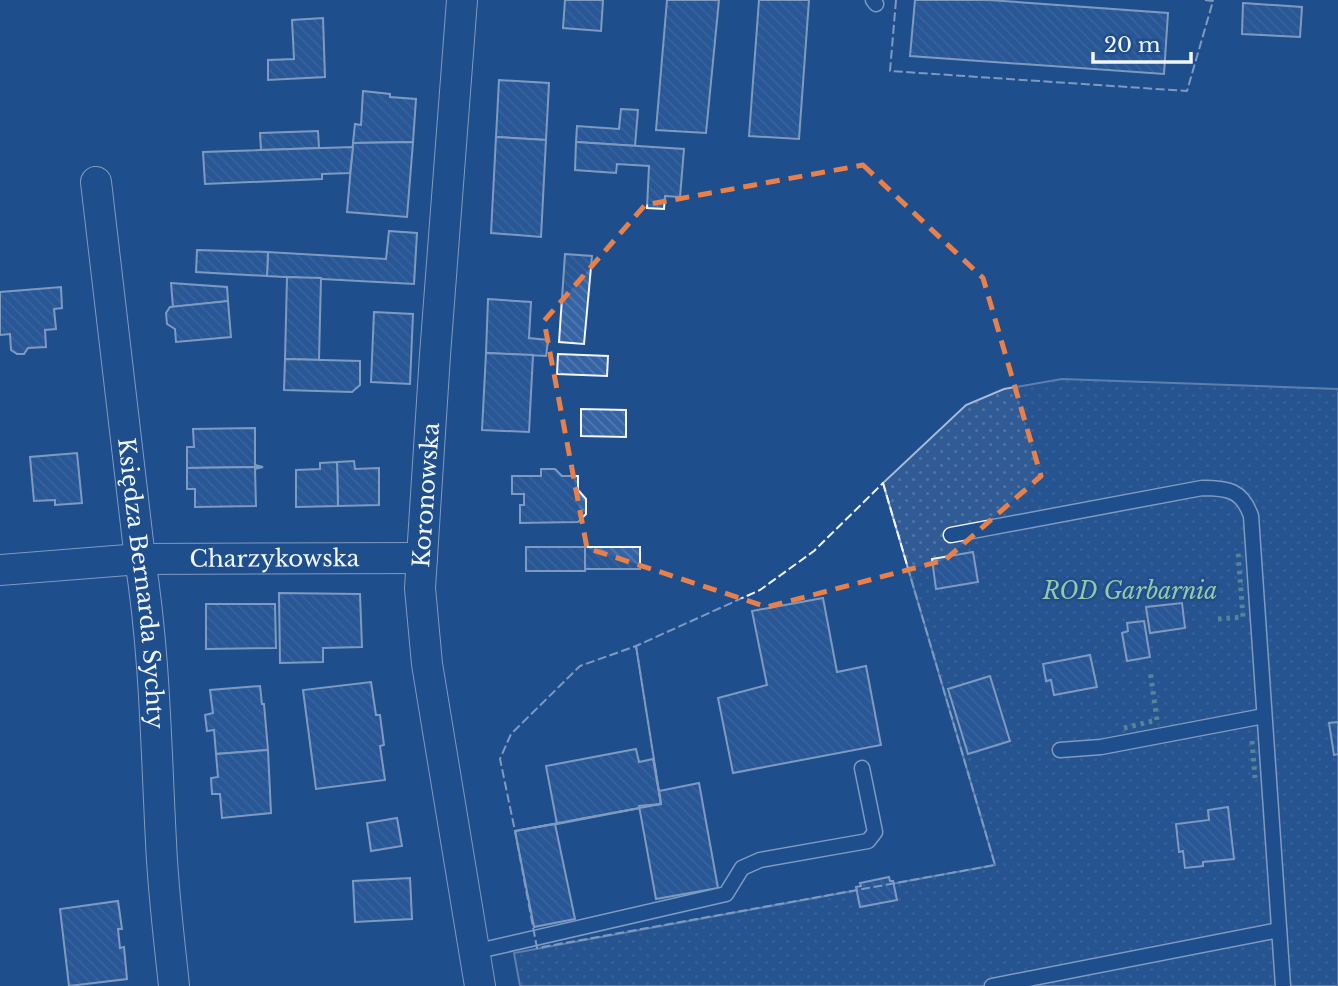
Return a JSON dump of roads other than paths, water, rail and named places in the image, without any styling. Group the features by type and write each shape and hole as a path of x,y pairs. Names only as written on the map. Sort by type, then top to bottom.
{"street":[{"name":"Koronowska","path":"462,0 420,588 427,664 480,986"},
{"name":"Księdza Bernarda Sychty","path":"96,182 140,559 148,605 161,846 174,986"},
{"name":"Charzykowska","path":"0,570 140,559 422,558"}],"lane":[{"path":"951,535 1202,488 1222,488 1236,493 1246,502 1251,516 1283,986"},
{"path":"1060,750 1101,747 1265,716"},
{"path":"474,952 726,894 743,868 760,860 868,841 875,832 862,768"},
{"path":"992,986 1279,930"}],"park label":[{"name":"ROD Garbarnia","path":"1130,591"}]}
